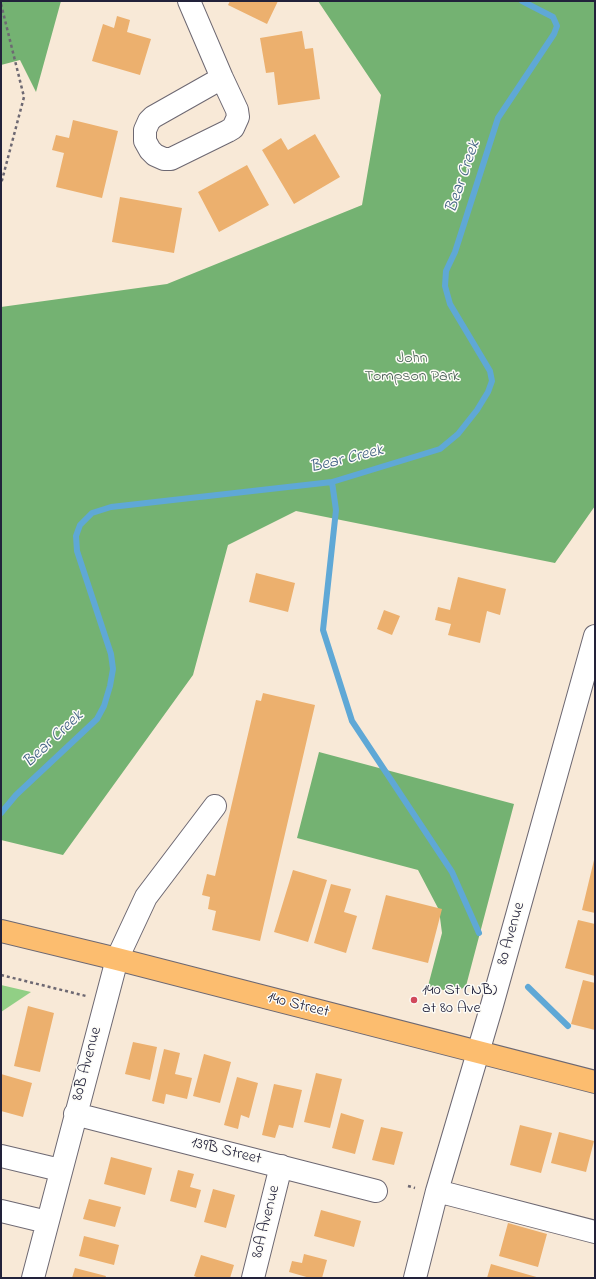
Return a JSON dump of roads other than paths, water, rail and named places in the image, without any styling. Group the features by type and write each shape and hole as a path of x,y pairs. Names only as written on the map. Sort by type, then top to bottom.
{"main road":[{"name":"140 Street","path":"1,931 117,958 595,1082"}],"street":[{"path":"189,1 222,78"},
{"name":"80 Avenue","path":"415,1278 437,1190 478,1052 595,636"},
{"name":"80B Avenue","path":"33,1278 60,1170 117,958 146,897 215,806"},
{"name":"139B Street","path":"75,1114 376,1191"},
{"path":"1,1156 60,1170"},
{"name":"80A Avenue","path":"253,1278 281,1166"},
{"path":"437,1190 595,1232"},
{"path":"1,1210 47,1222"}],"waterway":[{"name":"Bear Creek","path":"1,813 16,795 97,719 104,706 113,669 111,654 77,551 76,536 80,525 92,513 111,507 332,482 440,449 458,434 477,410 488,392 492,381 490,371 450,304 445,286 446,271 455,252 498,118 554,34 557,26 553,17 522,1"},
{"path":"332,482 336,510 323,630 352,721 452,872 479,933"},
{"path":"528,987 568,1026"}],"place":[{"name":"140 St (NB) at 80 Ave","path":"414,1000"}],"park label":[{"name":"John Tompson Park","path":"412,368"}]}
